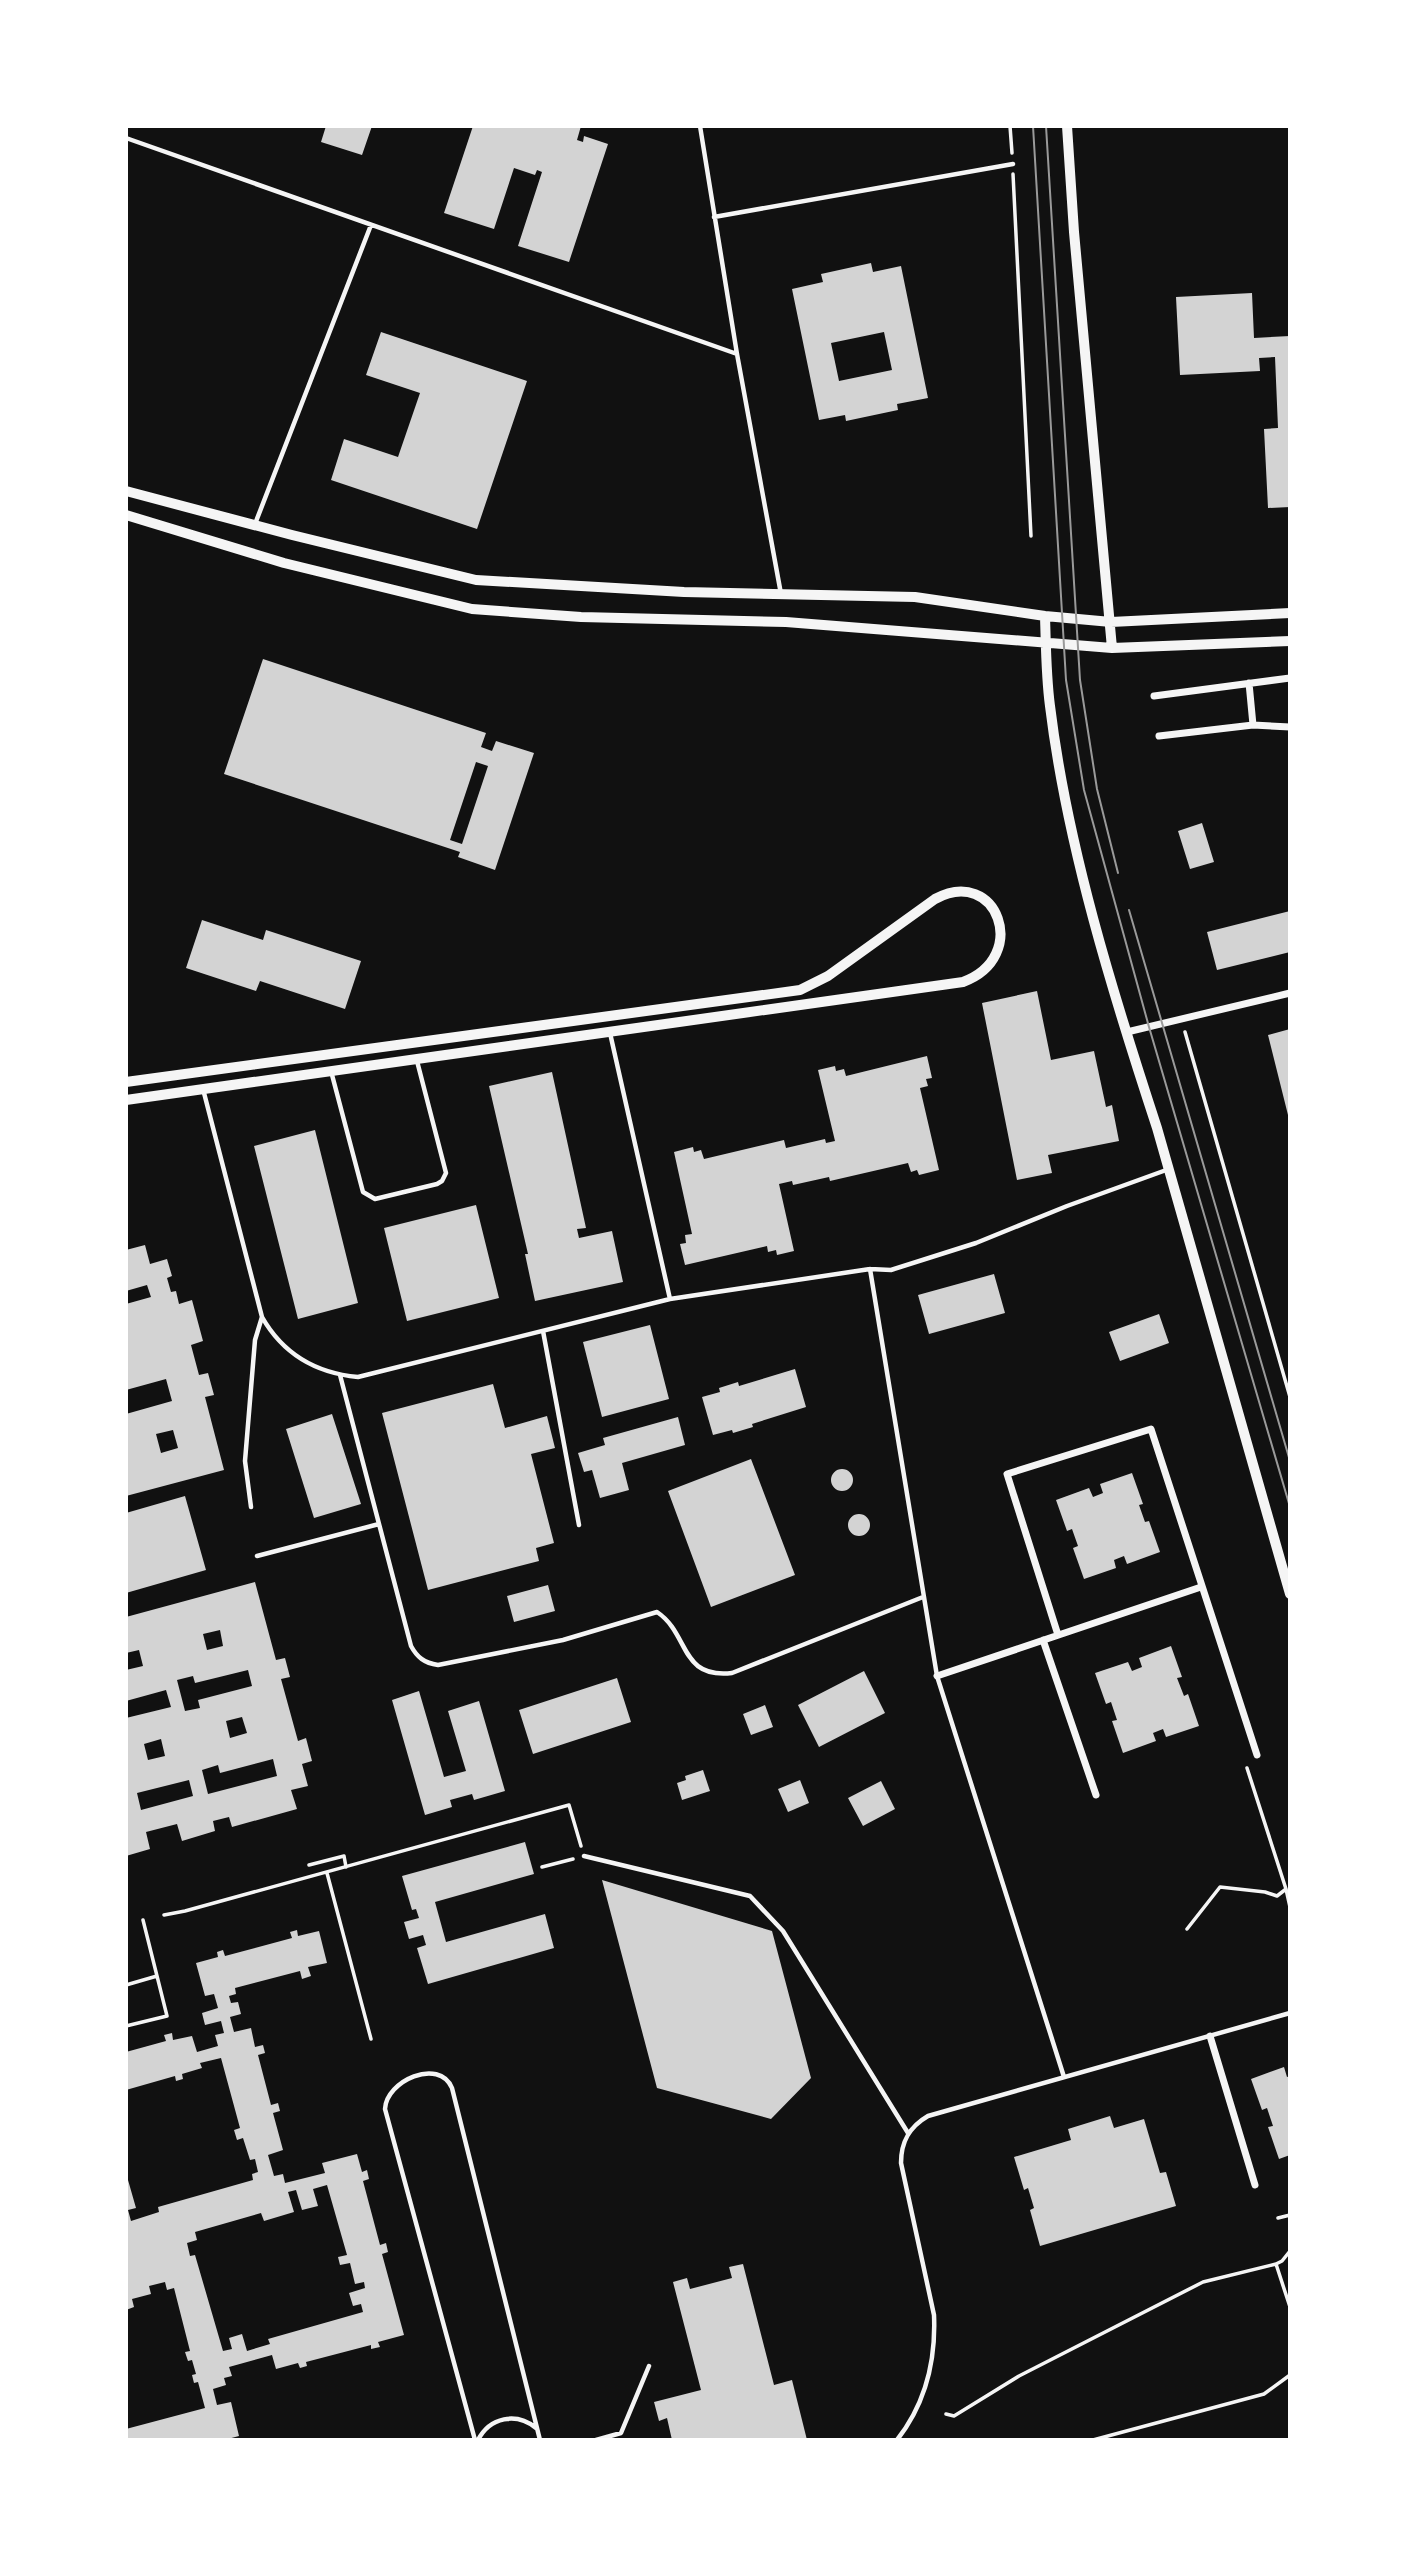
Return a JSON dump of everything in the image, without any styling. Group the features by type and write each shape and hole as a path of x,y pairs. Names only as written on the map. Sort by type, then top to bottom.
{"street":[{"path":"1067,126 1112,648"},
{"path":"126,491 476,580 595,589 915,597 1045,616 1111,622 1290,613"},
{"path":"126,514 284,563 472,609 581,617 786,622 1112,648 1290,640"},
{"path":"1045,616 1049,703 1064,793 1090,902 1290,1594"},
{"path":"1154,696 1290,678"},
{"path":"1250,683 1253,724"},
{"path":"1159,736 1253,724 1290,727"},
{"path":"126,1082 800,990 828,976 935,900 955,891 965,891 982,898 994,910 1001,925 1001,941 994,958 981,973 963,982 126,1100"},
{"path":"1127,1032 1290,993"},
{"path":"1058,1635 1007,1474 1151,1429 1257,1755"},
{"path":"937,1676 1201,1587"},
{"path":"1043,1640 1096,1795"},
{"path":"1210,2036 1255,2185"}],"lane":[{"path":"700,126 737,354 782,594"},
{"path":"126,138 737,354"},
{"path":"714,217 1013,164"},
{"path":"255,525 371,225"},
{"path":"610,1031 670,1298"},
{"path":"331,1070 363,1192 369,1198 380,1199 437,1184 446,1173 416,1058"},
{"path":"203,1089 262,1317 270,1331 292,1354 322,1371 358,1377 670,1298 870,1269 891,1270 976,1243 1169,1169"},
{"path":"870,1269 937,1676 1064,2077"},
{"path":"251,1507 245,1461 255,1340 262,1317"},
{"path":"543,1331 579,1525"},
{"path":"340,1375 411,1646 422,1660 438,1665 563,1640 657,1612 675,1628 682,1648 693,1664 711,1673 732,1673 923,1597"},
{"path":"257,1556 379,1524"},
{"path":"584,1856 751,1896 771,1916 794,1947 908,2133"},
{"path":"897,2440 914,2416 923,2396 935,2335 934,2315 901,2164 901,2153 913,2126 928,2116 1290,2013"},
{"path":"477,2440 385,2109 385,2102 392,2089 420,2075 439,2074 446,2078 452,2088 540,2440"},
{"path":"596,2440 621,2433 649,2366"},
{"path":"477,2440 486,2428 502,2419 521,2419 537,2428"}],"path":[{"path":"1010,126 1031,536"},
{"path":"1182,1019 1290,1397"},
{"path":"1247,1768 1290,1907"},
{"path":"164,1915 346,1868 569,1805 584,1856 542,1867"},
{"path":"309,1866 344,1856 346,1868"},
{"path":"327,1873 371,2039"},
{"path":"1187,1929 1220,1886 1277,1896 1286,1888"},
{"path":"126,2026 167,2016 143,1920"},
{"path":"126,1985 157,1976"},
{"path":"1278,2218 1290,2214"},
{"path":"946,2414 954,2416 1019,2376 1203,2282 1276,2264 1290,2251"},
{"path":"1276,2264 1290,2307"},
{"path":"1093,2440 1264,2394 1290,2375"}],"building":[{"path":"326,126 372,126 362,155 321,142"},
{"path":"473,126 581,126 577,140 583,142 584,136 608,144 569,262 518,246 542,172 537,170 535,175 514,168 494,229 444,213"},
{"path":"871,263 873,272 901,266 928,398 897,404 898,410 846,421 845,415 819,420 792,289 823,282 821,274","holes":["884,332 892,370 839,381 831,343"]},
{"path":"1252,293 1254,338 1290,336 1290,507 1268,508 1264,429 1278,428 1275,357 1259,358 1260,371 1180,375 1176,297"},
{"path":"381,332 527,381 477,529 331,480 344,439 398,457 420,393 366,375"},
{"path":"263,659 486,733 481,747 492,751 496,741 534,753 495,870 458,857 460,852 224,774","holes":["476,762 488,766 462,844 450,840"]},
{"path":"1202,823 1214,862 1190,869 1178,831"},
{"path":"1290,911 1290,952 1217,970 1207,932"},
{"path":"202,920 263,940 266,930 361,961 345,1009 260,981 256,991 186,968"},
{"path":"1037,991 1051,1060 1094,1051 1106,1107 1112,1105 1119,1141 1048,1155 1052,1173 1017,1180 982,1003"},
{"path":"1290,1029 1290,1119 1289,1119 1268,1035"},
{"path":"927,1056 932,1078 926,1079 928,1086 920,1088 939,1170 919,1175 917,1170 911,1172 908,1163 830,1181 829,1177 793,1185 792,1181 779,1184 794,1251 777,1255 776,1250 768,1252 767,1246 685,1265 680,1244 686,1243 685,1235 692,1234 674,1152 693,1147 694,1152 701,1150 704,1159 784,1140 786,1148 825,1139 826,1143 835,1141 818,1070 835,1066 836,1071 844,1069 846,1076"},
{"path":"552,1072 586,1228 577,1229 579,1238 612,1231 623,1282 535,1301 525,1254 528,1254 489,1086"},
{"path":"315,1130 358,1303 298,1319 254,1146"},
{"path":"476,1205 499,1298 407,1321 384,1228"},
{"path":"145,1245 150,1264 167,1259 172,1276 167,1278 171,1292 176,1291 179,1304 192,1300 203,1341 191,1345 199,1375 208,1373 214,1395 205,1397 224,1470 126,1496 126,1414 172,1401 166,1379 126,1390 126,1304 151,1297 147,1285 126,1291 126,1250","holes":["173,1430 178,1448 161,1453 156,1434"]},
{"path":"994,1274 1005,1313 929,1334 918,1295"},
{"path":"1159,1314 1169,1343 1120,1361 1109,1332"},
{"path":"650,1325 669,1399 602,1417 583,1342"},
{"path":"795,1369 806,1407 752,1424 753,1427 713,1435 702,1397 720,1392 719,1388 738,1382 739,1386"},
{"path":"493,1384 505,1428 547,1416 555,1448 531,1454 554,1543 536,1548 539,1561 428,1590 382,1413"},
{"path":"332,1414 361,1504 314,1518 286,1429"},
{"path":"678,1417 685,1445 622,1463 629,1490 600,1498 592,1470 584,1472 578,1453 605,1445 603,1438"},
{"path":"751,1459 795,1575 711,1607 668,1491"},
{"path":"842,1469 850,1472 853,1480 850,1488 842,1491 834,1488 831,1480 834,1472"},
{"path":"1132,1473 1143,1504 1139,1505 1145,1522 1149,1521 1160,1552 1127,1564 1124,1556 1114,1560 1116,1568 1084,1579 1073,1548 1078,1546 1072,1529 1067,1531 1056,1500 1089,1488 1093,1497 1103,1493 1100,1484"},
{"path":"185,1496 206,1570 126,1593 126,1513"},
{"path":"859,1514 867,1517 870,1525 867,1533 859,1536 851,1533 848,1525 851,1517"},
{"path":"255,1582 276,1660 285,1658 290,1677 281,1679 298,1741 306,1738 312,1761 302,1764 308,1786 291,1790 297,1809 232,1827 229,1817 213,1821 215,1831 182,1841 177,1824 146,1832 150,1849 126,1856 126,1718 171,1707 166,1690 126,1701 126,1670 143,1666 139,1650 126,1653 126,1617","holes":["220,1630 223,1646 207,1650 203,1634","248,1670 252,1686 198,1700 200,1708 185,1711 177,1680 193,1676 195,1683","242,1717 247,1733 230,1738 226,1721","161,1739 165,1756 148,1760 144,1744","273,1759 277,1776 208,1794 202,1770 218,1765 220,1773","189,1780 193,1796 141,1810 137,1793"]},
{"path":"548,1585 555,1611 514,1622 507,1596"},
{"path":"1171,1646 1182,1677 1177,1678 1184,1696 1188,1694 1199,1726 1166,1737 1163,1729 1153,1733 1156,1741 1123,1753 1112,1721 1117,1720 1111,1702 1106,1704 1095,1673 1128,1662 1132,1671 1142,1667 1139,1658"},
{"path":"864,1671 885,1713 819,1747 798,1705"},
{"path":"617,1678 631,1722 533,1754 519,1710"},
{"path":"419,1691 444,1777 466,1771 448,1711 479,1701 505,1791 474,1800 472,1794 450,1800 452,1807 425,1815 392,1700"},
{"path":"765,1705 773,1727 751,1735 743,1714"},
{"path":"703,1770 710,1791 682,1800 677,1783 686,1780 685,1776"},
{"path":"800,1780 809,1803 788,1812 778,1789"},
{"path":"881,1781 895,1809 863,1826 848,1798"},
{"path":"525,1842 534,1874 435,1902 446,1942 545,1914 554,1948 428,1984 417,1948 426,1945 423,1935 409,1939 404,1922 419,1918 416,1909 412,1910 402,1876"},
{"path":"602,1880 772,1931 811,2078 771,2119 657,2088"},
{"path":"297,1930 298,1936 319,1931 327,1963 308,1967 311,1976 302,1979 300,1971 235,1988 236,1994 229,1996 231,2003 238,2002 241,2014 230,2017 234,2032 251,2028 255,2047 263,2045 265,2053 258,2055 271,2105 278,2103 280,2111 273,2113 283,2150 268,2155 274,2176 283,2174 285,2183 325,2173 322,2163 357,2154 362,2172 367,2170 369,2179 363,2181 380,2245 386,2243 388,2252 382,2254 404,2335 378,2342 380,2347 371,2349 371,2345 306,2362 307,2366 300,2368 298,2363 276,2369 272,2355 229,2367 232,2376 224,2378 226,2385 213,2389 217,2405 231,2402 239,2436 224,2440 126,2440 126,2429 205,2408 198,2382 194,2383 192,2375 196,2374 192,2360 188,2361 185,2352 190,2351 174,2288 167,2290 165,2282 149,2286 151,2294 132,2299 134,2307 126,2310 126,2173 136,2208 128,2210 131,2221 159,2212 158,2207 253,2180 252,2174 258,2172 255,2159 250,2160 243,2138 237,2140 234,2130 240,2128 221,2058 200,2063 202,2068 182,2074 183,2079 176,2081 175,2076 126,2090 126,2052 166,2041 164,2035 172,2033 173,2040 192,2036 197,2052 218,2046 215,2035 224,2033 221,2021 205,2025 202,2013 218,2008 214,1994 205,1996 196,1963 218,1957 217,1952 223,1950 225,1956 292,1938 290,1932","holes":["327,2185 347,2255 338,2257 340,2265 350,2263 355,2284 364,2282 365,2288 349,2293 353,2306 361,2304 363,2312 268,2339 270,2344 247,2351 242,2334 229,2338 232,2349 223,2351 195,2255 190,2256 187,2243 197,2240 195,2232 261,2213 264,2221 294,2212 288,2192 296,2190 302,2210 318,2206 313,2189"]},
{"path":"1284,2067 1287,2077 1290,2076 1290,2155 1279,2159 1268,2127 1273,2126 1267,2108 1262,2110 1251,2079"},
{"path":"1110,2116 1114,2128 1144,2119 1160,2173 1166,2172 1176,2206 1040,2246 1030,2210 1034,2208 1028,2188 1024,2190 1014,2157 1071,2140 1068,2129"},
{"path":"743,2264 774,2385 792,2380 807,2440 672,2440 667,2418 659,2421 654,2402 701,2390 673,2282 687,2278 690,2289 732,2278 729,2267"}],"tram line":[{"path":"1033,126 1066,680 1084,790 1149,1027 1290,1507"},
{"path":"1046,126 1080,680 1097,789 1118,873"},
{"path":"1129,910 1290,1461"}]}
